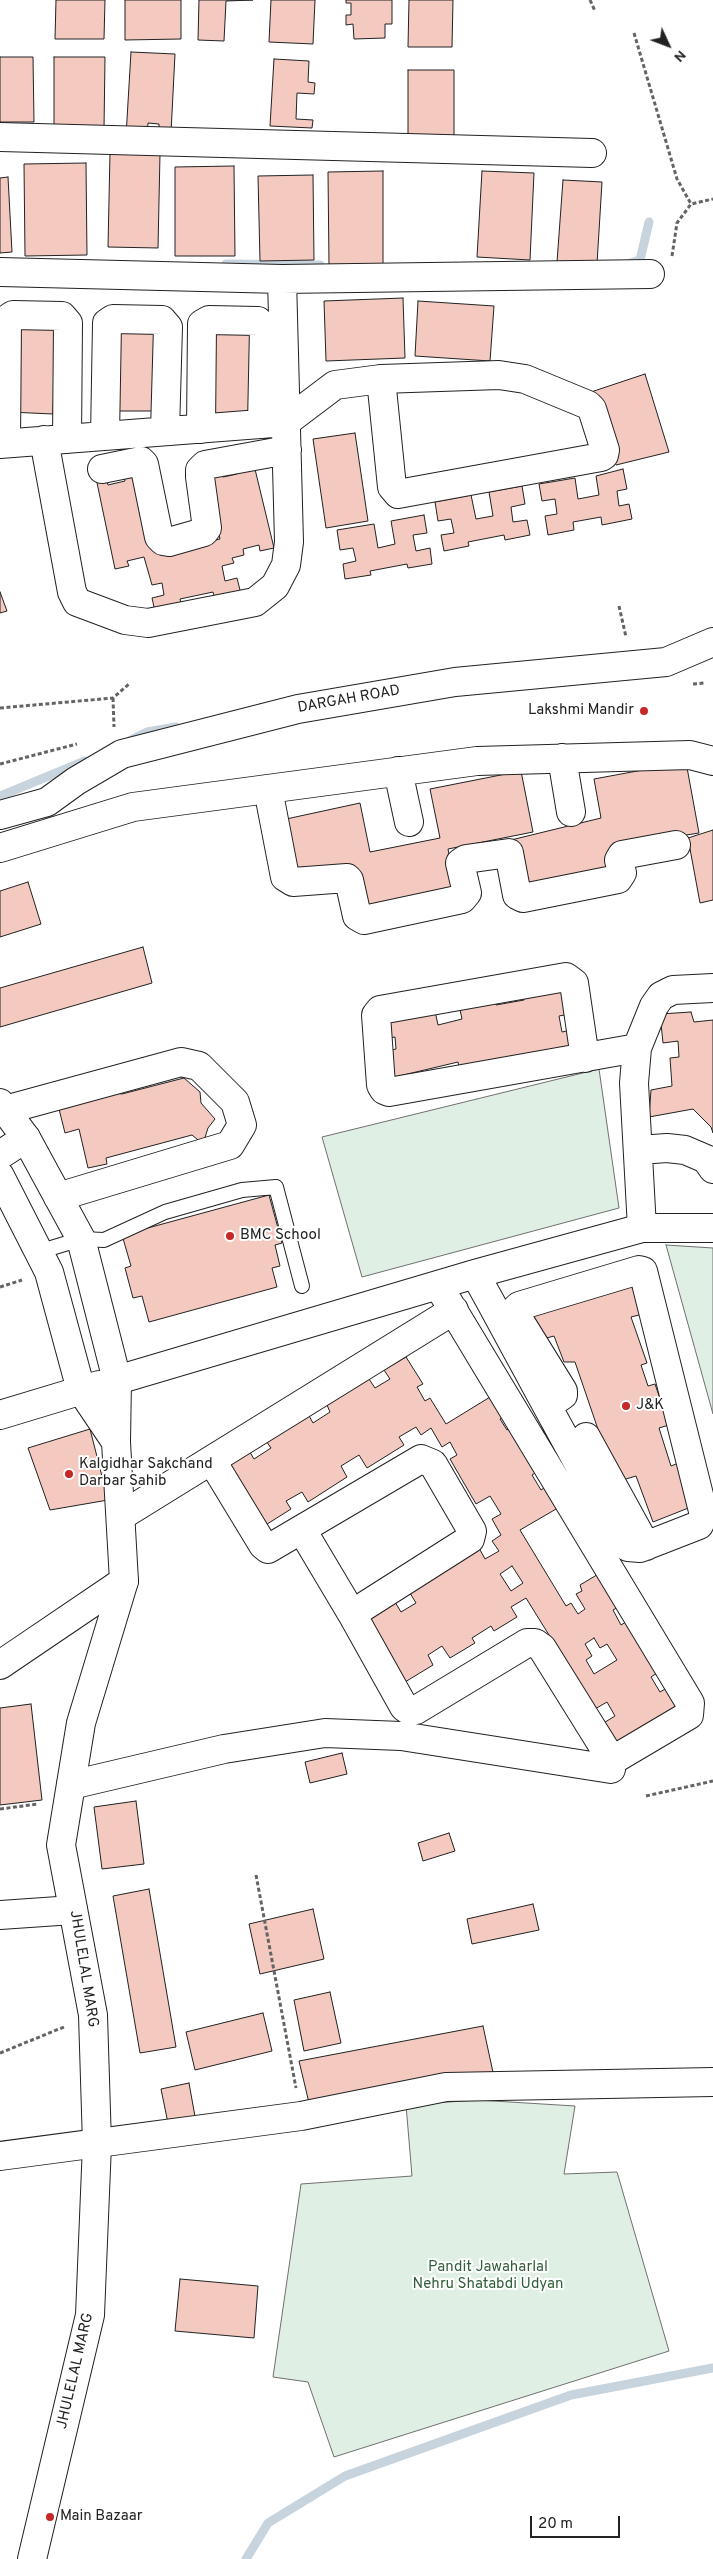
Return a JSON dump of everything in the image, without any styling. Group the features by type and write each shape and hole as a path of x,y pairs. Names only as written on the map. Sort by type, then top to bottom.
{"street":[{"path":"0,137 592,153"},
{"path":"0,272 282,279 650,274"},
{"path":"274,423 282,279"},
{"path":"201,429 202,324 209,320 258,321 264,328 274,423 287,450 289,542 286,565 275,586 255,602 148,624 125,620 77,602 72,592 55,440 68,323 62,316 13,315 7,319 3,443 55,440 166,431 201,429 274,423 335,385 381,379 498,375 525,379 588,405 592,409 605,450 604,454 600,457 398,494 392,487 381,379"},
{"path":"105,436 107,323 113,319 162,320 168,327 166,431"},
{"path":"102,469 141,461 144,464 159,537 163,541 169,542 204,532 207,528 200,477 200,470 206,465 287,450"},
{"name":"DARGAH ROAD","path":"0,815 47,802 76,781 122,754 298,709 455,682 666,662 713,642"},
{"path":"0,848 87,831 133,806 477,761 690,755 713,761"},
{"path":"562,758 571,812"},
{"path":"398,771 409,822"},
{"path":"268,789 285,877 293,882 347,878 357,916 364,920 462,899 467,893 460,863 466,858 509,853 517,895 523,898 618,879 622,873 619,860 622,855 676,844"},
{"path":"585,1058 574,983 566,978 380,1010 376,1016 381,1085 384,1090 389,1092 585,1058 637,1048"},
{"path":"642,1228 634,1083 637,1048 654,1006 661,996 673,990 713,988"},
{"path":"3,1107 181,1062 199,1066 235,1102 242,1125 230,1145 58,1197"},
{"name":"JHULELAL MARG","path":"3,1107 26,1138 81,1239 117,1380 116,1442 124,1581 81,1723 61,1845 93,2015 97,2144 90,2316 32,2559"},
{"path":"0,1155 26,1138"},
{"path":"639,1150 667,1148 684,1150 706,1159 713,1169"},
{"path":"0,1176 49,1272 81,1390 116,1442"},
{"path":"0,1415 475,1274 642,1228 713,1228"},
{"path":"475,1274 547,1406 622,1543 632,1549 646,1546 699,1525 704,1515 643,1271 639,1270 538,1300 519,1306 515,1310 563,1391 563,1395 547,1406"},
{"path":"302,1530 404,1707 410,1711 416,1710 527,1643 535,1643 542,1648 608,1754 618,1757 689,1715 691,1709 685,1695 438,1285"},
{"path":"121,1516 454,1310"},
{"path":"586,1437 646,1546"},
{"path":"212,1461 266,1548 272,1548 421,1459 433,1464 472,1531 470,1539 352,1614"},
{"path":"0,1665 124,1581"},
{"path":"70,1792 224,1749 325,1733 401,1736 611,1769"},
{"path":"0,1915 73,1910"},
{"path":"0,2156 301,2116 446,2087 713,2082"}],"lane":[{"path":"38,1252 81,1239 104,1240 165,1212 242,1190 276,1187 302,1286"}],"path":[{"path":"590,0 595,11"},
{"path":"634,33 677,179 691,204"},
{"path":"650,274 670,264 677,223 691,204 713,199"},
{"path":"0,708 113,698 129,684"},
{"path":"113,698 114,735"},
{"path":"0,764 86,742"},
{"path":"646,1796 713,1781"},
{"path":"0,1810 70,1792"},
{"path":"256,1875 301,2116"},
{"path":"0,2053 93,2015"}],"green space":[{"path":"599,1069 619,1208 362,1277 322,1137"},
{"path":"666,1245 713,1248 713,1414"},
{"name":"Pandit Jawaharlal Nehru Shatabdi Udyan","path":"477,2100 575,2106 564,2174 617,2172 669,2351 334,2457 308,2382 273,2377 301,2184 412,2176 406,2105"}],"building":[{"path":"56,0 105,0 104,39 55,39"},
{"path":"125,0 181,0 181,39 125,40"},
{"path":"199,0 253,0 226,1 224,41 198,40"},
{"path":"271,0 315,0 313,44 269,42"},
{"path":"346,0 392,0 392,24 385,24 385,38 354,39 353,24 346,25 346,15 351,15 351,3 346,3"},
{"path":"409,0 453,0 452,47 408,47"},
{"path":"131,52 175,54 171,133 159,132 159,124 148,123 147,137 126,136"},
{"path":"0,57 33,57 34,122 0,122"},
{"path":"54,57 105,57 104,129 54,129"},
{"path":"274,59 309,61 308,82 315,83 314,94 297,93 296,119 313,120 312,128 270,126"},
{"path":"408,70 454,70 454,142 408,143"},
{"path":"110,153 160,154 158,248 108,247"},
{"path":"86,163 87,255 25,256 24,164"},
{"path":"234,166 235,256 175,256 175,167"},
{"path":"383,171 383,266 329,266 328,172"},
{"path":"482,171 534,173 530,260 477,257"},
{"path":"313,175 314,260 260,261 258,176"},
{"path":"8,177 12,252 0,253 0,178"},
{"path":"563,180 602,182 597,264 557,262"},
{"path":"403,298 405,358 326,361 324,301"},
{"path":"418,301 494,306 490,361 415,356"},
{"path":"12,320 56,322 53,414 9,412"},
{"path":"111,322 155,322 153,411 107,411"},
{"path":"257,326 258,413 207,414 206,327"},
{"path":"645,374 669,452 616,465 591,392"},
{"path":"355,433 368,521 326,528 313,439"},
{"path":"254,465 274,548 260,551 259,545 243,549 244,555 232,558 234,563 222,566 225,581 237,578 241,594 215,600 213,592 180,599 183,610 156,616 152,598 164,595 162,583 152,585 144,557 127,561 129,566 115,569 96,478 106,476 108,485 125,481 123,472 138,469 156,553 220,539 205,477 222,472 223,477 237,474 236,469"},
{"path":"623,469 627,489 617,491 619,506 629,504 632,519 602,525 601,517 573,522 574,530 548,535 545,516 557,514 555,499 542,501 539,484 575,478 578,499 599,495 596,476"},
{"path":"522,486 525,504 511,507 513,522 527,520 530,535 505,540 504,535 468,542 469,546 444,551 441,535 454,533 451,519 438,521 435,502 471,495 476,519 493,516 489,492"},
{"path":"424,515 427,533 413,535 416,551 430,548 432,564 408,568 407,564 370,571 371,575 345,579 343,564 356,561 353,548 340,550 337,530 374,524 378,548 395,544 391,521"},
{"path":"0,592 7,611 0,613"},
{"path":"686,762 699,833 611,847 616,876 519,894 511,840 601,818 594,779"},
{"path":"521,771 533,832 448,849 457,895 360,915 351,866 288,874 277,821 360,803 370,852 440,838 430,789"},
{"path":"713,830 713,900 700,903 688,838"},
{"path":"28,882 41,924 0,937 0,891"},
{"path":"143,947 152,983 0,1027 0,988"},
{"path":"566,983 570,1014 559,1016 562,1032 571,1030 575,1051 460,1073 458,1062 395,1077 388,1051 396,1049 395,1037 389,1038 387,1014 497,995 496,1005 524,1000 524,989","holes":["459,1005 462,1019 438,1025 435,1011"]},
{"path":"691,1012 694,1022 713,1020 713,1133 711,1127 693,1109 649,1117 651,1090 672,1086 670,1058 679,1057 678,1041 663,1043 660,1014"},
{"path":"184,1078 200,1092 201,1103 215,1119 208,1128 203,1144 192,1135 106,1158 107,1164 88,1168 79,1129 65,1133 59,1109 109,1092 122,1094"},
{"path":"269,1195 282,1243 275,1245 280,1266 272,1268 277,1287 149,1322 142,1296 133,1298 125,1268 131,1266 122,1235"},
{"name":"J&K","path":"636,1276 647,1313 631,1317 647,1363 641,1365 648,1386 655,1384 669,1425 659,1428 671,1466 681,1462 696,1505 653,1522 636,1476 616,1482 575,1362 564,1362 554,1336 539,1340 531,1308"},
{"path":"406,1357 423,1384 417,1387 425,1401 430,1398 446,1424 495,1394 508,1414 500,1419 507,1430 516,1425 542,1469 532,1475 541,1490 550,1484 563,1505 520,1530 566,1606 571,1603 578,1614 585,1609 576,1594 582,1591 580,1585 600,1573 620,1606 613,1610 621,1625 629,1620 660,1671 651,1677 660,1692 670,1686 683,1707 616,1748 602,1724 615,1716 607,1702 595,1709 526,1598 511,1607 517,1617 494,1631 491,1626 472,1638 475,1643 450,1658 442,1646 428,1655 433,1665 405,1682 364,1614 392,1597 401,1612 416,1603 407,1588 478,1546 485,1559 499,1551 492,1541 501,1535 492,1519 501,1514 490,1496 476,1504 450,1459 457,1455 450,1442 442,1447 431,1428 421,1435 416,1427 399,1437 404,1445 367,1468 359,1455 341,1466 347,1477 308,1502 302,1492 286,1501 291,1509 264,1526 225,1460 247,1447 254,1459 271,1448 264,1438 307,1412 313,1423 330,1412 327,1405 369,1379 375,1388 390,1379 384,1370","holes":["512,1566 523,1583 511,1591 500,1574","594,1638 600,1648 607,1644 617,1660 594,1674 586,1660 592,1656 585,1644"]},
{"name":"Kalgidhar Sakchand Darbar Sahib","path":"90,1429 108,1500 50,1510 28,1448"},
{"path":"31,1704 42,1800 0,1805 0,1708"},
{"path":"342,1753 347,1774 310,1783 305,1762"},
{"path":"136,1801 144,1864 102,1869 94,1807"},
{"path":"449,1833 455,1851 423,1861 418,1843"},
{"path":"149,1889 176,2047 140,2053 113,1896"},
{"path":"533,1904 539,1930 472,1944 467,1919"},
{"path":"313,1909 324,1959 260,1974 249,1924"},
{"path":"330,1992 341,2043 304,2051 294,2000"},
{"path":"263,2013 272,2051 195,2070 186,2032"},
{"path":"483,2026 494,2077 310,2107 299,2061"},
{"path":"189,2083 196,2122 169,2128 161,2089"},
{"path":"180,2279 258,2286 254,2338 175,2331"}],"waterway":[{"path":"628,264 640,260 649,222"},
{"path":"226,264 320,265"},
{"path":"131,740 147,732 176,727"},
{"path":"0,796 85,761"},
{"path":"246,2559 268,2523 345,2476 571,2395 713,2368"}],"place":[{"name":"Lakshmi Mandir","path":"644,711"},
{"name":"BMC School","path":"230,1236"},
{"name":"J&K","path":"626,1406"},
{"name":"Kalgidhar Sakchand Darbar Sahib","path":"69,1474"},
{"name":"Main Bazaar","path":"50,2517"}]}
